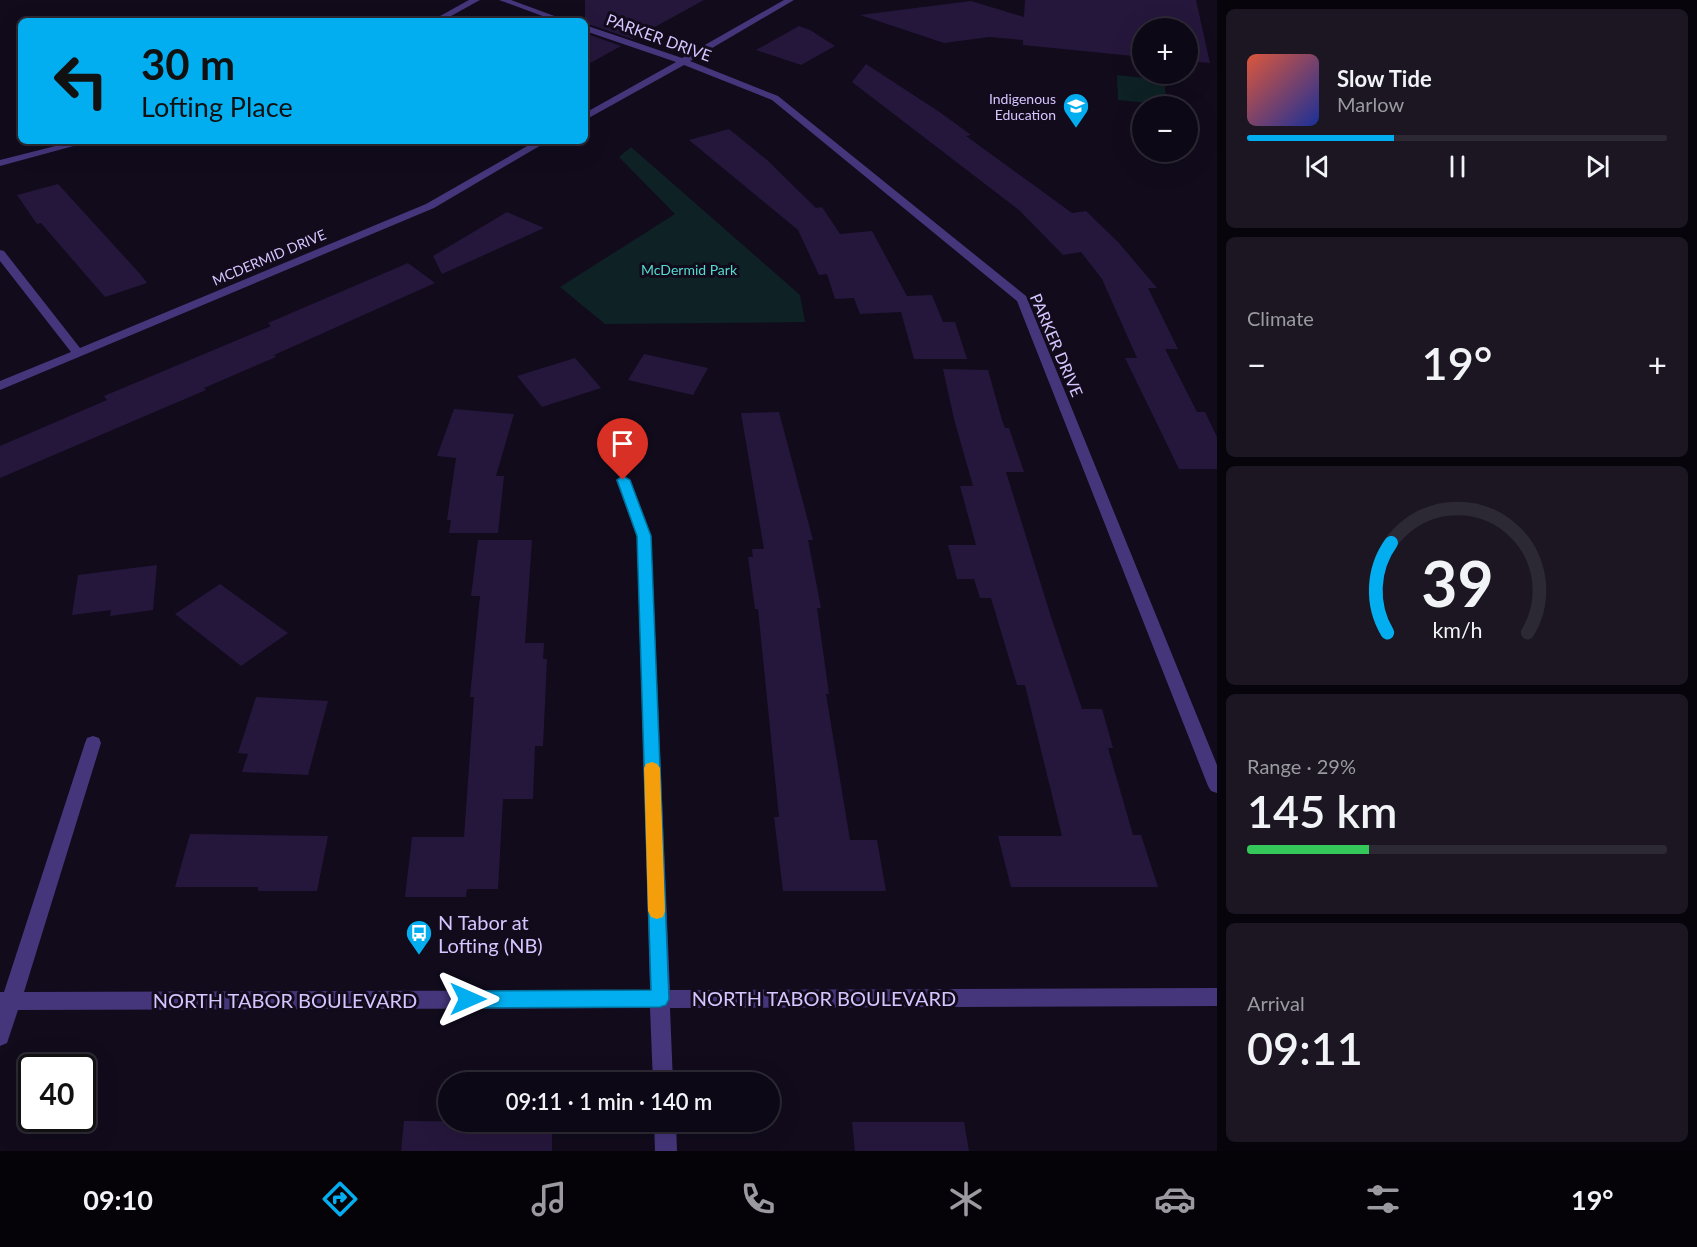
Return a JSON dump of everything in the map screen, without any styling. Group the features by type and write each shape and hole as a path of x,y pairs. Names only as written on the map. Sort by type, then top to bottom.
{"street":[{"path":"441,18 476,0"},
{"path":"502,0 555,18"},
{"path":"588,115 790,0"},
{"name":"PARKER DRIVE","path":"588,29 683,61 774,98 1022,299 1217,786"},
{"path":"0,163 75,144"},
{"name":"MCDERMID DRIVE","path":"0,386 430,206 538,144"},
{"path":"0,253 78,353"},
{"path":"623,480 644,536 663,1072"},
{"path":"0,1036 6,1001 93,743"},
{"name":"NORTH TABOR BOULEVARD","path":"6,1001 1217,997"},
{"path":"665,1132 666,1151"}],"green space":[{"path":"1117,75 1132,77 1132,84 1164,84 1166,96 1132,96 1132,101 1118,100"},
{"name":"McDermid Park","path":"631,147 800,295 805,322 605,324 560,287 675,214 619,157"}],"building":[{"path":"585,0 704,0 633,39 588,24 588,18 585,18"},
{"path":"1025,0 1196,0 1210,63 1198,62 1198,18 1132,18 1132,56 1023,45 1023,40 989,37 944,43 860,15 971,1 1024,17"},
{"path":"799,26 810,30 835,46 801,65 756,50"},
{"path":"588,34 621,46 588,64"},
{"path":"866,64 941,113 971,135 966,136 1072,213 1086,211 1119,243 1157,288 1148,288 1178,349 1165,349 1197,412 1205,412 1217,437 1217,469 1179,469 1125,358 1137,358 1102,279 1081,252 1063,255 1019,210 852,82"},
{"path":"729,129 766,159 816,208 822,207 840,234 872,231 907,296 932,295 943,322 955,322 967,359 914,359 901,312 860,314 854,298 835,299 827,274 819,275 798,230 689,140"},
{"path":"58,184 147,283 105,297 41,223 37,224 17,195"},
{"path":"507,212 544,228 442,274 433,256"},
{"path":"408,263 435,283 274,355 276,357 204,388 206,390 0,478 0,446 107,400 104,396 271,326 268,323"},
{"path":"644,354 708,368 693,395 628,380"},
{"path":"575,358 601,388 542,407 517,376"},
{"path":"943,369 988,370 1002,420 1005,428 1009,428 1024,472 1006,472 1052,620 1082,709 1102,709 1113,748 1108,748 1133,835 1141,835 1158,887 1011,887 998,836 1062,836 1025,685 1017,685 991,598 980,598 974,579 957,579 948,545 976,545 960,486 973,486"},
{"path":"454,409 514,414 496,476 504,476 498,533 449,533 451,520 447,520 456,458 437,456"},
{"path":"779,412 813,540 808,540 821,608 817,608 829,694 826,694 850,840 877,840 886,891 783,891 774,817 779,817 758,609 755,609 748,557 753,557 752,549 764,549 741,413"},
{"path":"478,540 532,540 525,643 544,643 543,659 547,659 543,746 535,746 533,799 503,799 498,889 467,889 466,897 405,897 412,837 464,837 474,697 470,697 480,596 471,596"},
{"path":"157,565 153,610 110,616 111,610 72,615 78,575"},
{"path":"220,584 288,633 241,666 175,614"},
{"path":"256,697 328,701 308,775 242,772 248,754 238,753"},
{"path":"190,834 328,836 317,891 258,891 258,887 175,887"},
{"path":"404,1121 438,1121 438,1132 552,1132 552,1151 401,1151"},
{"path":"852,1122 964,1122 969,1151 855,1151"}],"slow traffic":[{"path":"652,768 657,911"}],"place":[{"name":"Indigenous Education","path":"1076,129"},
{"name":"N Tabor at Lofting (NB)","path":"419,956"}],"route":[{"path":"468,999 660,999 644,536 623,480"}]}
